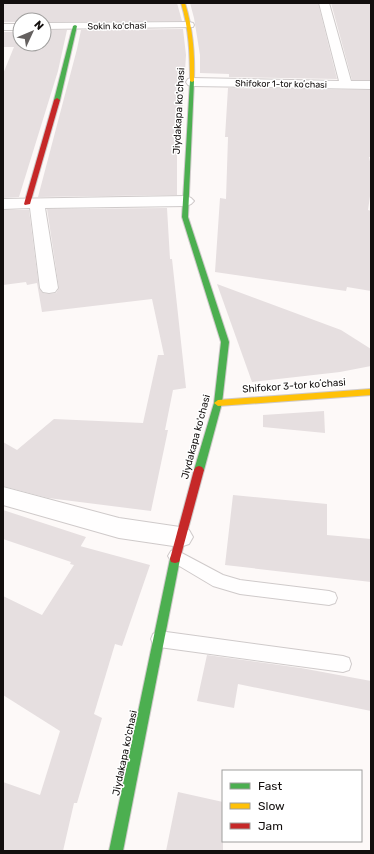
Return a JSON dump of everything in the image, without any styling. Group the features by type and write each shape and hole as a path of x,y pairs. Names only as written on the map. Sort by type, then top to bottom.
{"street":[{"name":"Jiydakapa ko'chasi","path":"116,851 178,547 218,403 224,342 185,217 193,55 188,18 183,3"},
{"path":"324,3 346,85"},
{"name":"Sokin koʻchasi","path":"52,26 189,25"},
{"path":"50,288 32,204 35,172 69,58 75,26"},
{"name":"Shifokor 1-tor koʼchasi","path":"192,82 371,85"},
{"path":"3,204 186,201"},
{"name":"Shifokor 3-tor koʼchasi","path":"218,403 371,392"},
{"path":"3,496 119,528 178,547"}],"lane":[{"path":"178,547 219,581 240,587 329,598"},
{"path":"159,639 343,664"}],"building":[{"path":"177,3 182,21 52,22 52,12 12,12 12,22 3,22 3,4"},
{"path":"190,3 318,3 337,79 229,77 229,74 200,73 200,55"},
{"path":"331,3 371,3 371,80 352,80"},
{"path":"183,29 186,55 181,135 177,135 177,195 38,197 81,30"},
{"path":"52,30 67,30 58,71 19,197 3,198 3,74 12,52 52,52"},
{"path":"3,32 12,32 12,47 3,47"},
{"path":"228,88 371,90 371,157 369,157 371,166 371,189 368,210 371,211 371,291 347,287 346,291 215,272 220,198 226,199 228,137 225,137"},
{"path":"167,208 170,259 172,259 186,388 173,390 165,430 168,430 151,511 48,498 3,486 3,442 17,450 54,419 143,423 158,355 164,355 152,299 42,312 37,283 27,285 26,282 3,285 3,210 29,210 39,288 43,293 49,294 56,293 59,288 47,209"},
{"path":"217,284 341,330 371,349 371,366 340,372 252,382"},
{"path":"324,411 325,433 263,427 263,415"},
{"path":"233,495 327,504 327,535 371,539 371,582 225,565"},
{"path":"3,510 86,537 81,546 150,565 122,646 115,644 94,714 102,718 77,803 74,803 63,851 3,851 3,782 40,795 60,731 3,695 3,596 42,615 74,565 70,564 71,562 3,539"},
{"path":"207,655 301,668 371,681 371,711 238,684 234,708 197,701"},
{"path":"178,792 222,802 223,851 166,851"}],"traffic: fast":[{"path":"57,100 75,26"},
{"path":"192,81 185,217 225,342 218,403 199,470"},
{"path":"116,851 175,559"}],"traffic: slow":[{"path":"183,3 191,42 192,81"},
{"path":"218,403 371,392"}],"traffic: jam":[{"path":"27,204 57,100"},
{"path":"175,559 199,470"}]}
